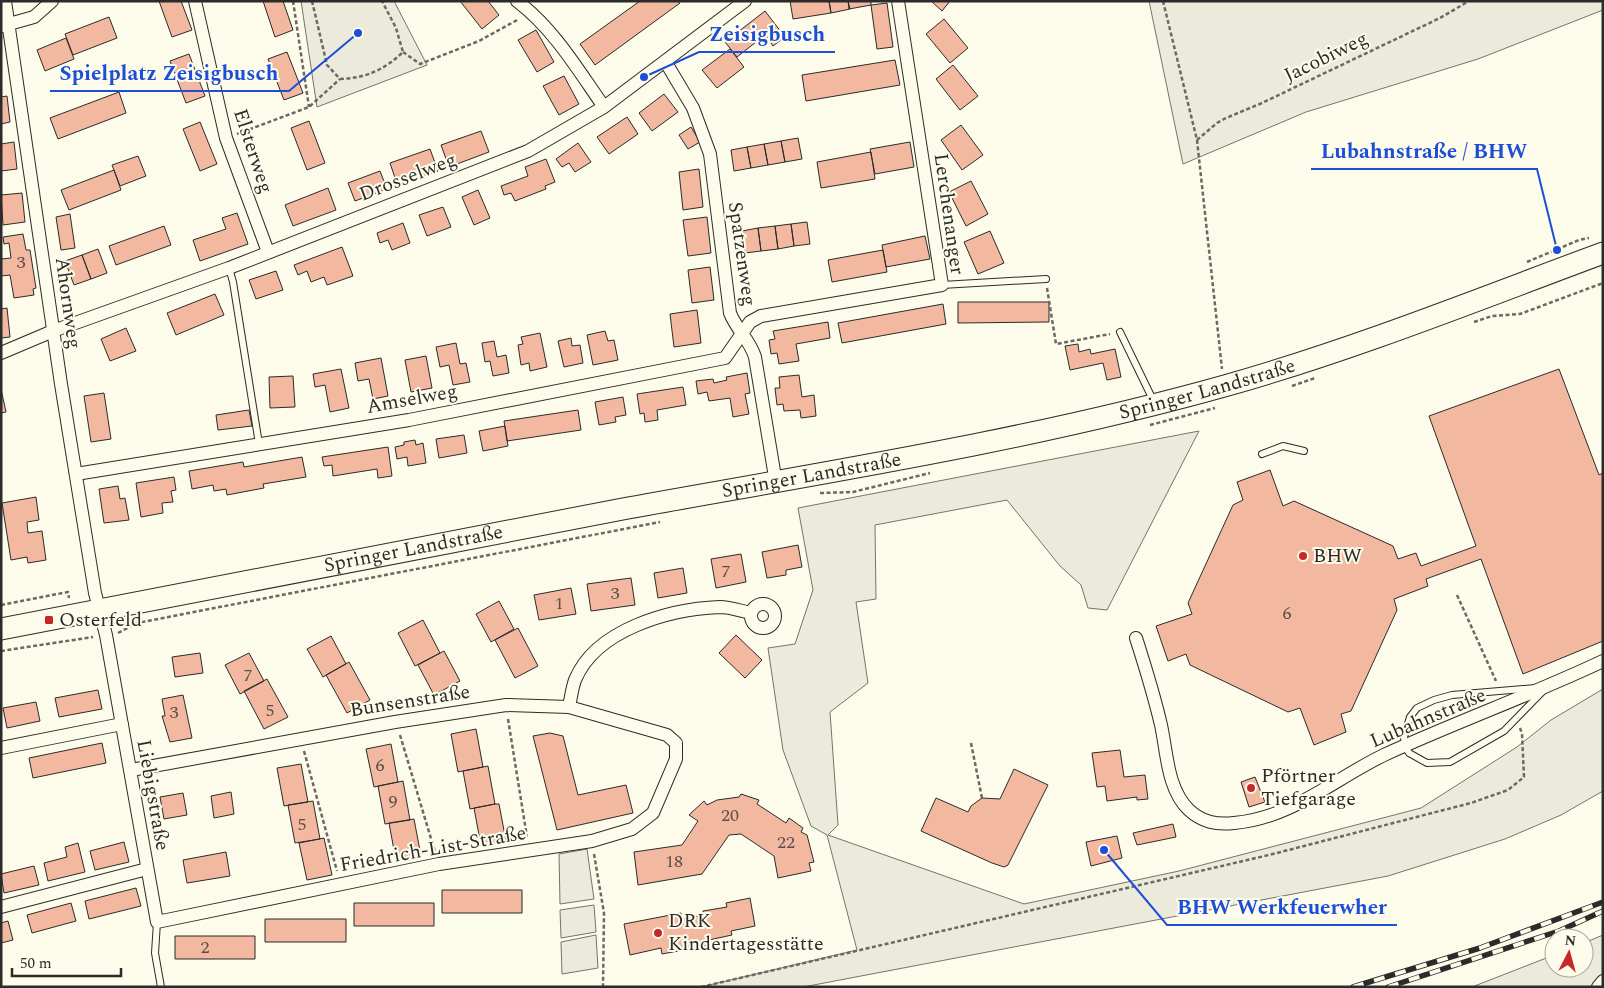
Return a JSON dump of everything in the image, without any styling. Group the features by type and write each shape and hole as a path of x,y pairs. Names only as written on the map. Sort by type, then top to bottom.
{"main road":[{"name":"Springer Landstraße","path":"1,629 631,508 776,483 1068,424 1225,386 1304,362 1599,245"}],"street":[{"name":"Ahornweg","path":"5,1 5,26 95,593 100,610"},
{"path":"5,26 34,17 52,1"},
{"name":"Elsterweg","path":"195,1 226,138 268,252"},
{"path":"517,1 532,12 551,32 604,108"},
{"name":"Drosselweg","path":"1,353 54,331 229,268 528,151 604,108 745,1"},
{"name":"Lerchenanger","path":"741,333 750,322 761,316 942,286 898,1"},
{"name":"Spatzenweg","path":"665,61 694,108 710,154 730,312 734,323 752,347 755,356 776,483"},
{"name":"Amselweg","path":"76,474 409,420 725,358 741,333"},
{"path":"569,707 575,680 593,654 622,632 656,617 722,607 751,613"},
{"name":"Liebigstraße","path":"100,610 131,770 157,922"},
{"name":"Lubahnstraße","path":"1136,638 1161,725 1173,786 1187,809 1205,822 1234,823 1282,811 1304,802 1382,756 1547,687 1603,661"},
{"name":"Bunsenstraße","path":"131,770 396,722 506,705 569,707 667,735 676,743 676,759"},
{"path":"1,748 122,724"},
{"name":"Friedrich-List-Straße","path":"157,922 439,864 592,841 632,829 653,813 676,759"},
{"path":"1,907 147,869"},
{"path":"1598,987 1603,981"}],"lane":[{"path":"229,268 233,282 259,444"},
{"path":"942,286 1046,279"},
{"path":"1120,332 1155,403"},
{"path":"1262,454 1282,446 1304,451"},
{"path":"1547,687 1504,731 1450,762 1426,763 1409,753 1405,746 1405,728 1410,716 1418,708 1452,695 1547,687"},
{"name":"Liebigstraße","path":"157,922 154,953 160,987"}],"path":[{"path":"293,1 309,107"},
{"path":"312,1 327,64 340,79"},
{"path":"382,1 396,28 402,52 420,64 480,41 532,12"},
{"path":"1162,1 1197,140 1225,386"},
{"name":"Jacobiweg","path":"1197,140 1221,120 1262,103 1440,18 1469,1"},
{"path":"226,138 309,107 340,79 358,78 374,73 390,64 402,52"},
{"path":"1520,266 1535,257 1579,240 1599,245"},
{"path":"1046,279 1056,344 1120,332"},
{"path":"1,605 68,592"},
{"path":"1457,595 1501,692"},
{"path":"1,651 106,635"},
{"path":"506,705 529,851"},
{"path":"701,987 1269,855 1471,802 1508,790 1524,777 1522,734 1516,720"},
{"path":"396,722 439,864"},
{"path":"300,740 340,885"},
{"path":"972,743 982,798"},
{"path":"592,841 604,913 603,987"}],"shaded area":[{"path":"301,1 394,1 427,65 317,107"},
{"path":"1149,1 1603,1 1603,10 1478,59 1306,112 1183,164"},
{"path":"1199,431 1107,610 1088,608 1081,585 1060,566 1007,500 875,525 876,599 856,602 868,683 830,712 838,825 828,835 1024,904 1179,871 1421,808 1517,747 1551,720 1603,689 1603,791 1561,815 1505,839 1388,876 803,987 701,987 857,950 827,835 811,826 783,750 768,648 795,644 813,590 798,508"},
{"path":"587,849 594,899 560,904 559,854"},
{"path":"594,905 596,932 561,938 560,910"},
{"path":"596,935 598,968 562,974 561,942"},
{"path":"1603,935 1603,987 1472,987 1544,959 1544,978 1594,978 1594,939"}],"building":[{"path":"159,1 181,1 192,30 172,37"},
{"path":"263,1 283,1 293,30 275,37"},
{"path":"460,1 488,1 499,15 482,29"},
{"path":"640,1 679,1 680,3 595,65 580,44"},
{"path":"790,1 829,1 831,13 793,19"},
{"path":"829,1 848,1 850,9 831,13"},
{"path":"848,1 871,1 871,5 849,9"},
{"path":"931,1 950,1 942,11"},
{"path":"887,3 893,47 877,49 871,5"},
{"path":"765,11 785,37 773,46 765,35 737,57 725,42"},
{"path":"109,17 117,38 73,55 65,34"},
{"path":"944,19 968,48 950,63 926,34"},
{"path":"536,30 554,62 537,72 518,40"},
{"path":"66,38 74,59 45,71 37,50"},
{"path":"730,49 744,67 717,88 702,70"},
{"path":"287,52 303,93 284,100 268,59"},
{"path":"189,54 205,96 186,103 170,61"},
{"path":"895,60 900,85 806,101 802,75"},
{"path":"953,65 978,96 960,110 936,79"},
{"path":"564,76 579,104 559,115 543,86"},
{"path":"119,92 126,113 58,139 50,118"},
{"path":"664,94 678,112 652,131 639,113"},
{"path":"7,96 10,122 1,124 1,97"},
{"path":"627,117 638,134 609,154 597,137"},
{"path":"309,121 325,163 307,170 291,128"},
{"path":"200,122 217,164 200,171 183,129"},
{"path":"961,125 983,155 962,170 941,140"},
{"path":"691,127 700,142 688,149 679,135"},
{"path":"481,131 489,152 449,167 441,145"},
{"path":"798,138 802,159 785,162 781,141"},
{"path":"781,141 785,162 768,165 764,144"},
{"path":"14,142 17,169 1,171 1,144"},
{"path":"910,142 914,167 875,174 870,149"},
{"path":"578,143 591,162 575,172 569,163 562,167 556,159"},
{"path":"764,144 768,165 751,168 747,147"},
{"path":"747,147 751,168 734,171 731,150"},
{"path":"430,149 438,171 397,184 390,163"},
{"path":"871,152 875,179 821,188 817,162"},
{"path":"138,156 146,176 120,186 112,165"},
{"path":"546,159 555,182 545,186 546,189 515,201 511,193 504,195 501,186 528,176 525,167"},
{"path":"699,169 703,207 683,210 679,172"},
{"path":"114,170 121,190 69,210 61,190"},
{"path":"380,171 387,189 355,201 348,183"},
{"path":"971,181 988,214 966,226 949,192"},
{"path":"328,188 336,210 293,226 285,205"},
{"path":"478,190 490,218 474,225 462,197"},
{"path":"22,193 25,222 3,225 1,195"},
{"path":"443,207 451,227 427,236 419,215"},
{"path":"237,213 248,244 200,261 193,240 226,229 222,218"},
{"path":"70,214 75,248 61,250 56,217"},
{"path":"707,217 711,253 688,256 683,220"},
{"path":"807,222 810,244 794,246 791,224"},
{"path":"403,223 410,243 392,250 388,240 380,243 377,233"},
{"path":"791,224 794,246 778,249 775,226"},
{"path":"164,226 171,245 116,265 109,246"},
{"path":"775,226 778,249 761,251 758,228"},
{"path":"758,228 761,251 745,253 742,231"},
{"path":"990,231 1004,263 978,274 964,242"},
{"path":"23,234 26,250 30,250 36,288 33,289 34,295 14,298 10,275 1,276 1,259 11,258 9,243 4,244 3,237"},
{"path":"925,236 930,259 886,267 882,245"},
{"path":"342,247 353,276 327,285 324,277 311,282 307,271 298,275 294,265"},
{"path":"98,249 107,273 91,279 82,255"},
{"path":"883,250 887,272 832,282 828,260"},
{"path":"82,255 91,279 74,285 65,261"},
{"path":"710,267 714,300 692,303 688,270"},
{"path":"276,271 283,290 256,299 249,280"},
{"path":"215,294 224,315 176,335 167,313"},
{"path":"958,302 1049,302 1049,322 958,323"},
{"path":"943,304 946,324 842,343 838,323"},
{"path":"7,308 10,337 1,338 1,309"},
{"path":"697,310 701,343 674,347 670,314"},
{"path":"828,322 830,338 796,344 799,361 779,364 777,353 771,354 769,340 775,339 773,331"},
{"path":"126,328 136,351 110,361 101,339"},
{"path":"605,331 608,341 614,340 618,360 593,365 587,335"},
{"path":"540,333 547,367 530,371 529,363 521,365 518,345 523,344 521,337"},
{"path":"571,338 572,346 580,345 583,363 564,367 558,341"},
{"path":"494,341 497,357 506,355 509,373 493,376 490,361 485,362 482,343"},
{"path":"456,343 460,364 466,363 470,382 453,385 449,365 440,367 436,347"},
{"path":"1078,344 1079,352 1090,349 1091,354 1115,349 1121,377 1107,380 1103,363 1070,370 1065,346"},
{"path":"426,356 432,388 411,392 405,360"},
{"path":"381,358 388,396 373,399 369,379 358,381 355,363"},
{"path":"341,369 349,408 330,412 325,385 315,387 313,374"},
{"name":"BHW","path":"1559,369 1599,475 1603,473 1603,641 1523,674 1481,559 1426,579 1428,586 1394,599 1397,610 1351,711 1341,714 1346,732 1314,745 1300,708 1288,712 1190,665 1186,654 1168,661 1156,626 1192,614 1188,603 1233,505 1243,500 1237,482 1270,470 1283,506 1294,501 1393,546 1398,559 1416,553 1421,566 1476,546 1429,416"},
{"path":"747,373 750,393 745,394 749,414 733,417 730,398 709,401 707,392 698,394 696,381 713,379 714,383 727,380 726,377"},
{"path":"799,375 802,397 814,395 816,416 801,418 800,410 784,411 783,404 777,405 775,388 780,388 779,377"},
{"path":"293,376 295,407 270,408 269,377"},
{"path":"683,387 686,405 657,410 658,420 645,422 644,413 640,414 637,394"},
{"path":"1,389 6,412 1,413"},
{"path":"104,393 111,439 91,442 84,396"},
{"path":"623,397 626,415 615,417 616,422 599,425 595,402"},
{"path":"249,410 252,426 218,430 216,415"},
{"path":"578,410 581,430 507,441 504,421"},
{"path":"505,426 508,446 483,451 479,431"},
{"path":"464,435 467,453 439,458 436,439"},
{"path":"415,440 416,445 423,443 426,463 408,466 407,457 397,459 395,447 404,445 404,442"},
{"path":"388,447 392,476 378,478 377,469 333,476 332,465 324,466 322,457"},
{"path":"302,457 306,477 263,484 264,488 227,495 226,489 214,491 213,485 192,489 189,471 243,462 244,467"},
{"path":"174,477 176,490 171,491 173,502 162,503 163,513 141,517 136,483"},
{"path":"118,486 120,499 125,498 129,520 104,523 99,489"},
{"path":"36,497 39,520 27,522 28,533 42,531 46,560 28,563 27,557 11,560 2,503"},
{"path":"798,545 802,567 786,570 786,575 767,578 762,552"},
{"path":"741,554 746,582 716,588 711,559"},
{"path":"683,568 687,593 658,598 654,573"},
{"path":"631,578 635,605 591,611 587,584"},
{"path":"571,588 576,614 539,620 534,595"},
{"path":"499,601 514,629 491,642 476,614"},
{"path":"423,620 440,653 415,666 398,633"},
{"path":"518,628 538,666 515,678 495,640"},
{"path":"736,635 762,660 745,678 719,653"},
{"path":"331,636 346,664 323,677 307,649"},
{"path":"444,651 460,681 434,695 418,665"},
{"path":"200,653 203,673 175,677 172,657"},
{"path":"249,653 264,681 240,694 225,665"},
{"path":"349,662 370,700 347,713 326,675"},
{"path":"267,679 288,717 264,729 244,691"},
{"path":"98,690 102,709 59,717 55,698"},
{"path":"183,695 192,738 170,742 162,716 165,716 162,699"},
{"path":"36,702 40,721 7,728 3,708"},
{"path":"476,729 483,767 458,772 451,734"},
{"path":"550,733 563,736 578,795 626,785 633,813 557,830 533,736"},
{"path":"102,743 106,763 33,778 29,758"},
{"path":"391,744 398,782 374,787 366,749"},
{"path":"1120,750 1124,777 1145,775 1148,799 1137,800 1137,797 1107,801 1105,786 1097,787 1092,753"},
{"path":"301,764 308,802 284,806 277,768"},
{"path":"488,766 495,804 470,809 463,771"},
{"path":"1014,769 1048,785 1008,865 1004,867 992,863 921,831 936,798 968,812 971,806 982,798 1000,799"},
{"name":"Pförtner Tiefgarage","path":"1255,777 1265,802 1249,807 1241,782"},
{"path":"403,781 410,820 385,824 378,786"},
{"path":"231,792 234,814 214,818 211,796"},
{"path":"183,793 187,815 164,819 160,797"},
{"path":"741,794 759,800 757,804 786,823 789,818 803,828 801,832 807,835 814,862 809,863 811,871 778,878 774,856 741,834 729,835 702,874 638,885 634,852 682,845 698,821 689,815 704,801 707,805 717,800 739,797"},
{"path":"313,801 320,839 295,843 288,805"},
{"path":"499,804 506,841 481,846 474,808"},
{"path":"414,819 421,856 396,861 389,823"},
{"path":"1173,824 1176,837 1137,845 1133,833"},
{"path":"1117,836 1122,858 1091,866 1086,842"},
{"path":"324,838 332,875 307,880 299,843"},
{"path":"124,842 129,862 95,870 90,851"},
{"path":"78,843 85,872 48,881 44,863 67,857 65,847"},
{"path":"226,852 230,876 187,883 183,860"},
{"path":"34,866 39,885 4,893 1,874"},
{"path":"136,888 141,906 89,919 85,901"},
{"path":"442,890 522,890 522,913 442,913"},
{"path":"750,898 755,926 731,931 732,935 709,940 710,945 662,954 661,948 630,955 624,924 681,913 682,919 703,915 703,911 727,907 726,903"},
{"path":"71,903 76,921 32,933 27,915"},
{"path":"354,903 434,903 434,926 354,926"},
{"path":"265,919 346,919 346,942 265,942"},
{"path":"8,921 13,940 1,943 1,923"},
{"path":"175,936 255,936 255,959 175,959"}],"railway":[{"path":"1353,987 1480,948 1603,902"},
{"path":"1388,987 1559,931 1603,911"}],"place":[{"name":"Spielplatz Zeisigbusch","path":"358,33"},
{"name":"Zeisigbusch","path":"644,77"},
{"name":"Lubahnstraße / BHW","path":"1557,250"},
{"name":"BHW","path":"1303,556"},
{"name":"Osterfeld","path":"49,620"},
{"name":"Pförtner Tiefgarage","path":"1251,788"},
{"name":"BHW Werkfeuerwher","path":"1104,850"},
{"name":"DRK Kindertagesstätte","path":"658,933"}]}
